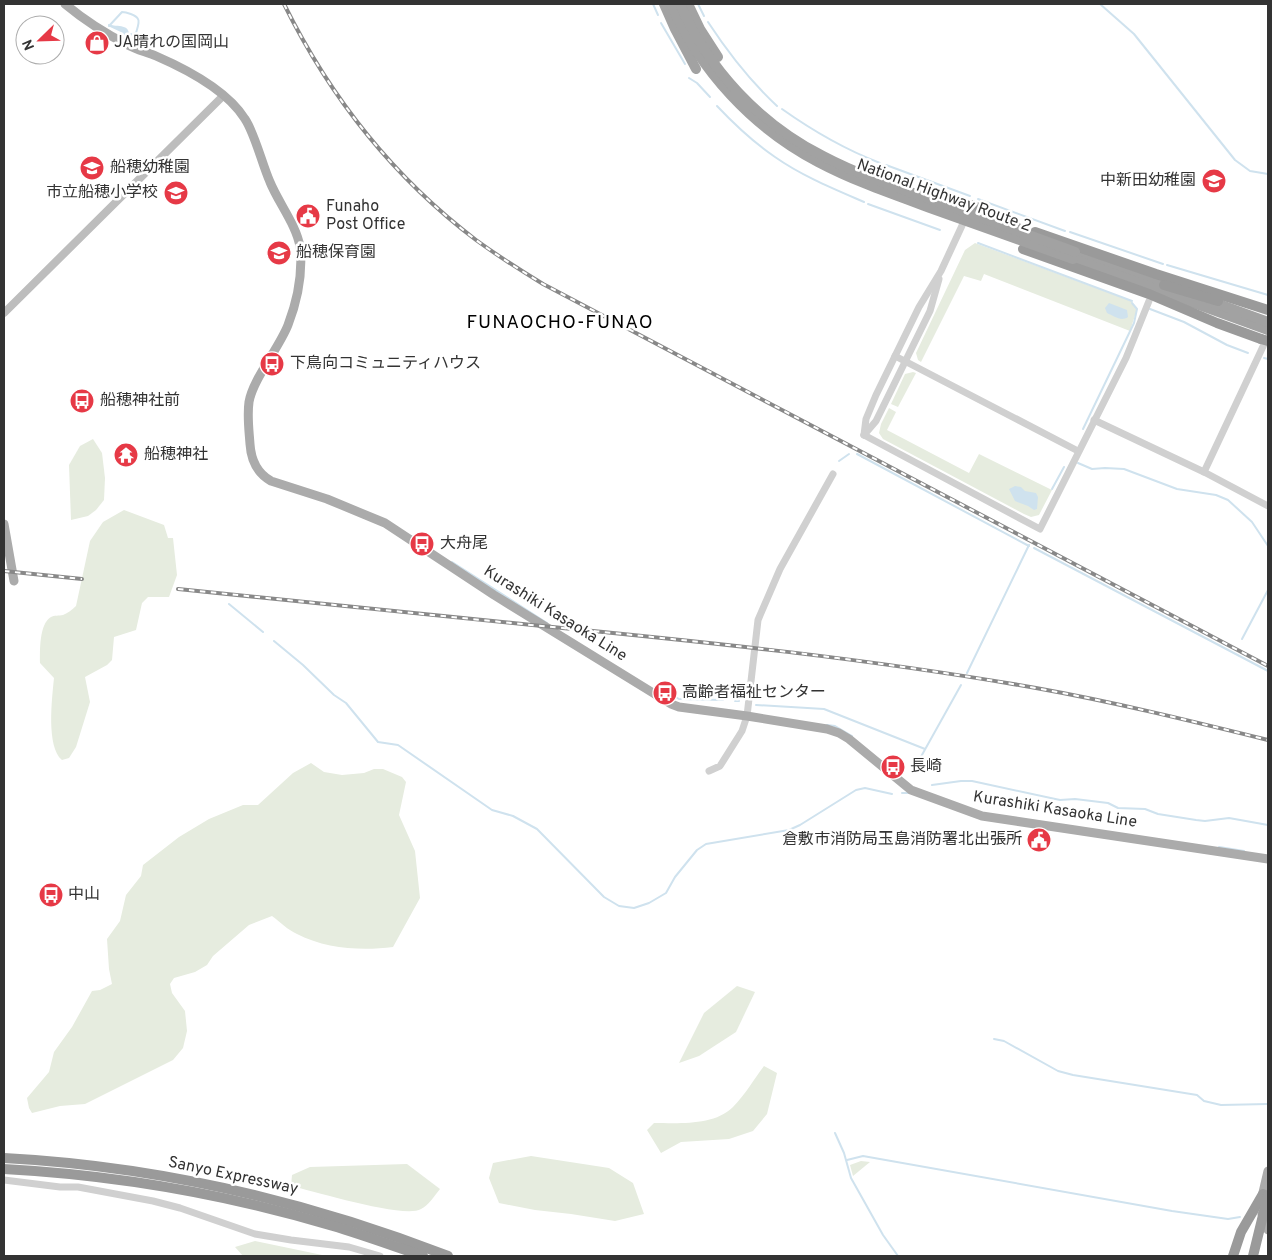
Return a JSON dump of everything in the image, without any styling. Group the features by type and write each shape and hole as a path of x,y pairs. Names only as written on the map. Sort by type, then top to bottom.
{"highway":[{"path":"664,4 696,69"},
{"name":"National Highway Route 2","path":"671,4 695,50 734,99 763,126 799,151 838,172 881,190 1268,322"},
{"name":"National Highway Route 2","path":"680,4 703,46 735,89 769,121 803,145 841,165 877,180 1074,256 1266,342"},
{"path":"688,4 700,29 718,57"},
{"path":"972,205 1016,226 1268,310"},
{"path":"1023,249 1149,294 1266,342"},
{"path":"1164,285 1268,316"},
{"name":"Sanyo Expressway","path":"4,1158 44,1160 102,1167 225,1188 290,1203 336,1217 448,1256"},
{"name":"Sanyo Expressway","path":"4,1169 100,1178 223,1198 333,1226 422,1256"},
{"path":"1233,1256 1241,1232 1265,1194"},
{"path":"1253,1256 1265,1194"},
{"path":"1251,1216 1265,1212"}],"main road":[{"name":"Kurashiki Kasaoka Line","path":"65,4 83,18 129,46 171,63 206,82 223,96 245,119 271,185 298,238 300,248 300,281 294,310 283,337 249,400 250,452 258,471 271,481 327,499 385,523 494,595 671,704 679,707 827,729 839,733 911,790 982,816 1268,859"},
{"path":"4,314 223,96"},
{"path":"4,524 14,581"},
{"path":"1268,1171 1265,1194 1268,1230"}],"street":[{"path":"864,435 864,425 870,407 919,307 941,272 972,205"},
{"path":"864,435 876,421 906,362 930,311 941,272"},
{"path":"864,435 1040,529 1126,358 1149,301"},
{"path":"1204,472 1266,342"},
{"path":"895,356 1078,451"},
{"path":"1094,420 1204,472 1268,506"},
{"path":"709,771 720,766 742,731 747,716 758,620 780,569 833,474"},
{"path":"4,1180 60,1187 78,1187 154,1201 255,1234 349,1247 380,1256"}],"shaded area":[{"path":"975,243 1131,301 1137,309 1130,331 984,274 981,281 964,276 921,362 918,360 916,353 965,250"},
{"path":"916,373 898,407 891,404 905,374"},
{"path":"889,408 896,412 887,430 969,473 979,454 1052,490 1039,515 1031,517 1024,514 883,439 879,433"},
{"path":"93,439 102,453 105,478 104,500 88,516 71,520 69,465 80,446"},
{"path":"124,510 164,525 168,538 173,538 177,575 169,597 148,597 142,603 136,630 114,637 112,660 107,665 85,677 90,702 76,747 69,758 62,760 57,754 52,734 51,709 54,678 40,663 42,631 47,620 51,617 65,614 76,606 90,541 103,522"},
{"path":"311,763 324,772 342,775 383,769 402,777 406,782 399,815 415,851 420,898 393,947 357,949 320,943 294,932 272,916 249,925 213,956 207,965 195,972 174,978 170,984 172,993 185,1011 187,1031 183,1048 173,1060 85,1104 60,1106 32,1113 27,1098 49,1072 54,1052 72,1027 92,991 100,990 112,984 107,939 120,921 126,895 141,876 143,865 179,837 209,819 243,805 258,805 293,773"},
{"path":"737,986 755,992 736,1032 699,1056 679,1063 704,1013"},
{"path":"764,1066 777,1073 767,1114 753,1131 729,1139 681,1142 661,1153 647,1130 654,1123 685,1123 716,1118 733,1107"},
{"path":"531,1156 609,1168 633,1183 644,1214 615,1221 499,1203 489,1178 493,1163"},
{"path":"861,1161 870,1162 853,1176 850,1165"},
{"path":"407,1164 440,1189 424,1208 411,1211 378,1207 291,1186 292,1175 310,1167"},
{"path":"255,1241 327,1256 243,1256 235,1247"}],"water":[{"path":"108,24 126,28 129,39 123,33 108,26"},
{"path":"1109,303 1127,310 1128,317 1120,319 1107,313 1105,308"},
{"path":"1015,486 1021,487 1025,491 1036,493 1038,497 1037,509 1034,510 1015,501 1009,489"}],"waterway":[{"path":"653,4 658,15"},
{"path":"698,4 704,16"},
{"path":"1100,4 1134,34 1235,160 1250,171 1268,174"},
{"path":"109,26 122,12 133,15 139,22 136,33 129,35"},
{"path":"708,22 740,66 777,106"},
{"path":"661,23 685,64"},
{"path":"689,78 697,83 710,97"},
{"path":"717,106 737,127 785,164 818,182 864,202"},
{"path":"782,109 829,139 880,163"},
{"path":"886,165 970,196"},
{"path":"978,199 1065,231"},
{"path":"868,204 940,230"},
{"path":"1070,232 1163,264"},
{"path":"978,243 1132,301"},
{"path":"1167,265 1268,295"},
{"path":"1083,429 1134,323 1137,309 1132,303"},
{"path":"1150,309 1184,322 1227,345 1248,353"},
{"path":"1264,358 1268,359"},
{"path":"839,461 849,454"},
{"path":"857,454 1029,546"},
{"path":"1078,463 1092,469 1124,469 1177,489 1216,495 1228,500 1252,522 1268,546"},
{"path":"1052,489 1064,467"},
{"path":"967,673 1029,545"},
{"path":"1034,548 1268,671"},
{"path":"452,562 547,623"},
{"path":"1242,639 1268,590"},
{"path":"229,604 263,632"},
{"path":"274,641 303,665 334,695 346,703 378,742 398,745 492,810 513,816 537,829 604,897 619,906 634,908 649,903 666,893 675,877 697,850 706,844 789,830 856,790 865,788 892,794"},
{"path":"913,771 961,685"},
{"path":"660,688 679,699 723,700"},
{"path":"756,705 824,709 925,749"},
{"path":"827,725 835,726 852,736"},
{"path":"932,785 972,781 1060,800 1075,799 1108,803 1118,808 1145,809 1158,814 1196,820 1205,821 1229,818 1268,825"},
{"path":"902,793 908,793"},
{"path":"1219,847 1244,851"},
{"path":"994,1039 1004,1041 1058,1071 1073,1075 1197,1095 1204,1101 1221,1105 1268,1104"},
{"path":"835,1133 844,1153 851,1178 883,1235 898,1256"},
{"path":"847,1160 863,1156 1172,1211 1228,1219 1240,1217"}],"railway":[{"path":"284,4 322,71 366,133 417,190 476,240 501,257 543,284 1268,666"},
{"path":"4,571 82,579"},
{"path":"178,589 728,645 913,668 1065,693 1268,740"}],"place":[{"name":"JA晴れの国岡山","path":"97,43"},
{"name":"船穂幼稚園","path":"92,168"},
{"name":"中新田幼稚園","path":"1214,181"},
{"name":"市立船穂小学校","path":"176,193"},
{"name":"Funaho Post Office","path":"308,216"},
{"name":"船穂保育園","path":"279,253"},
{"name":"下鳥向コミュニティハウス","path":"272,364"},
{"name":"船穂神社前","path":"82,401"},
{"name":"船穂神社","path":"126,455"},
{"name":"大舟尾","path":"422,544"},
{"name":"高齢者福祉センター","path":"665,693"},
{"name":"長崎","path":"893,767"},
{"name":"倉敷市消防局玉島消防署北出張所","path":"1039,840"},
{"name":"中山","path":"51,895"}],"district":[{"name":"FUNAOCHO-FUNAO","path":"560,323"}]}
